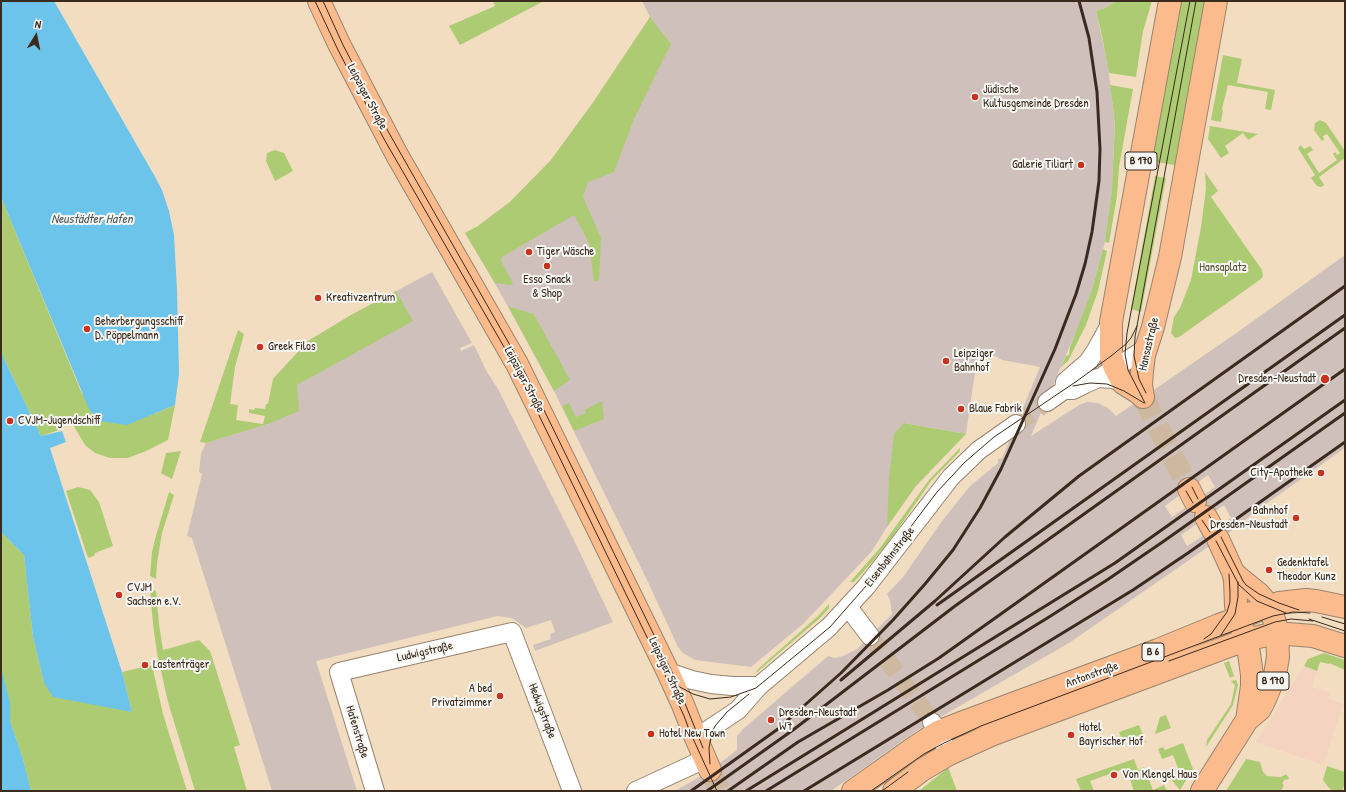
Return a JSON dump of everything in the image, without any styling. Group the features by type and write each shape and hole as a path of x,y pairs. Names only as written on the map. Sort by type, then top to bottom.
{"main road":[{"name":"Leipziger Straße","path":"319,1 342,51 397,155 517,364 668,672 708,765"},
{"name":"B 170","path":"1112,376 1111,322 1170,1"},
{"name":"Hansastraße","path":"1112,376 1144,397 1142,371 1144,355 1150,339 1170,253 1216,1"},
{"name":"B 170","path":"1204,515 1233,572 1235,580 1236,606 1246,640 1252,675 1252,686 1247,720"},
{"name":"B 170","path":"1202,791 1247,720 1260,709 1270,688 1278,657 1278,634 1270,607 1259,594 1233,572"},
{"name":"Antonstraße","path":"853,791 911,750 935,727 961,723 1151,653 1279,603 1306,600 1325,602 1345,607"},
{"name":"Antonstraße","path":"894,791 922,770 950,754 991,735 1246,640 1278,634 1313,636 1345,646"}],"street":[{"path":"1064,390 1065,382 1081,369 1092,357 1111,322"},
{"path":"1046,402 1064,390 1073,390 1084,384 1112,376 1142,351 1150,339"},
{"name":"Eisenbahnstraße","path":"696,738 738,710 759,686 813,641 848,607 884,565 951,477 979,450 1016,424"},
{"path":"848,607 870,636"},
{"name":"Ludwigstraße","path":"338,672 512,632"},
{"name":"Hedwigstraße","path":"512,632 572,791"},
{"name":"Hafenstraße","path":"338,672 375,791"},
{"path":"668,672 692,680 711,684 759,686"},
{"path":"935,727 950,754"},
{"path":"636,791 708,765"}],"shaded area":[{"path":"642,1 1116,1 1105,8 1096,11 1108,66 1115,117 1112,188 1105,242 1092,290 1082,318 1031,436 1079,405 1087,402 1098,403 1108,408 1116,416 1235,334 1345,255 1345,448 1256,511 1237,527 1069,643 918,730 831,791 675,791 708,772 737,750 737,736 743,729 828,656 835,658 857,649 892,614 890,600 887,594 903,577 942,521 970,486 998,463 998,459 1002,458 1040,367 1002,360 991,354 978,352 966,434 904,423 887,527 872,551 803,624 751,667 695,660 683,653 678,647 647,580 554,391 501,294 465,233 478,226 510,202 551,160 592,104 650,17","holes":["1208,475 1215,487 1172,517 1165,506","1224,505 1231,518 1187,546 1181,535"]},
{"path":"432,272 472,343 460,348 461,351 474,345 487,372 498,389 572,536 613,622 535,651 533,645 551,639 550,634 555,632 551,620 526,628 512,618 497,616 316,661 357,791 272,791 192,538 187,536 202,474 199,472 201,453 206,443 268,424 273,379 308,341 351,315"},
{"path":"1304,666 1317,671 1312,687 1330,692 1328,699 1343,704 1323,765 1256,742"}],"green space":[{"path":"493,1 544,1 460,45 449,26 495,6"},
{"path":"1116,1 1152,1 1143,31 1136,77 1109,73 1096,11 1105,8"},
{"path":"1178,1 1210,1 1180,166 1150,161"},
{"path":"650,17 671,44 634,119 614,172 588,182 583,197 601,238 599,280 594,282 589,243 574,215 502,257 501,261 513,284 495,283 465,233 478,226 510,202 551,160 592,104"},
{"path":"1223,55 1242,59 1237,83 1275,90 1271,110 1265,109 1268,92 1228,85 1222,109 1221,122 1211,120"},
{"path":"1110,85 1133,89 1119,167 1117,196 1109,243 1105,242 1112,188 1115,122"},
{"path":"1320,120 1326,123 1345,151 1345,158 1319,177 1324,185 1321,187 1317,186 1311,178 1315,175 1298,148 1301,145 1304,149 1310,146 1313,150 1307,154 1319,173 1337,160 1333,154 1335,152 1337,155 1340,153 1327,134 1323,136 1324,140 1322,141 1314,130 1315,123"},
{"path":"1210,126 1258,134 1248,140 1243,133 1225,146 1229,153 1221,158 1208,139"},
{"path":"275,150 284,153 293,171 275,181 266,161 267,153"},
{"name":"Hansaplatz","path":"1205,172 1218,191 1211,197 1262,270 1263,276 1261,279 1179,337 1175,338 1171,333 1174,317 1180,308 1191,280 1201,227 1206,189"},
{"path":"1155,176 1166,178 1141,312 1131,309"},
{"path":"1,197 82,394 154,414 175,405 168,440 128,458 110,458 95,453 85,445 69,418 59,423 62,429 41,436 4,359 1,349"},
{"path":"1103,249 1107,251 1098,291 1086,325 1068,361 1061,367 1066,356 1069,355 1070,347 1092,290"},
{"path":"396,291 413,321 297,385 299,411 268,424 206,443 200,442 238,330 244,334 235,367 230,404 238,405 236,420 263,424 265,416 249,413 249,409 265,409 266,404 268,404 273,379 308,341 351,315"},
{"path":"508,306 533,314 570,380 554,391"},
{"path":"602,401 604,419 574,431 562,406 569,403 576,417 586,413 585,410"},
{"path":"904,423 966,434 916,486 887,527 889,479 894,434"},
{"path":"960,448 960,451 931,481 893,536 873,561 854,582 850,582 880,548 929,480"},
{"path":"181,451 172,479 161,473 166,453"},
{"path":"78,487 90,490 99,502 113,546 95,553 94,556 88,558 66,491"},
{"path":"169,492 174,495 162,533 156,579 150,576 152,552"},
{"path":"1,532 24,555 33,637 44,683 132,712 122,672 152,665 163,714 187,791 31,791 23,759 11,724 1,667"},
{"path":"150,588 156,591 163,650 199,640 210,651 240,745 234,747 247,791 195,791 168,702 157,653"},
{"path":"829,604 829,608 820,618 756,673 757,670 818,616"},
{"path":"1324,653 1345,660 1345,670 1329,663 1320,662 1317,671 1304,666 1308,659"},
{"path":"1229,661 1234,676 1230,678 1224,663"},
{"path":"1236,680 1238,685 1233,705 1206,747 1207,740 1231,704 1235,685 1231,681"},
{"path":"1166,715 1171,728 1155,734 1160,717"},
{"path":"1139,725 1147,744 1140,735 1123,742 1119,732"},
{"path":"1183,743 1193,769 1180,790 1170,778 1180,773 1173,755 1162,759 1158,749 1163,747 1165,750"},
{"path":"1134,759 1138,770 1144,767 1153,790 1164,785 1167,791 1134,791 1126,768 1090,781 1094,791 1081,791 1076,779"},
{"path":"1246,759 1260,762 1263,772 1267,776 1281,777 1286,774 1289,778 1287,780 1285,779 1282,784 1284,785 1281,791 1226,791"},
{"path":"1327,766 1345,772 1345,783 1342,791 1333,791 1323,780"},
{"path":"948,767 957,791 919,791 944,771"}],"water":[{"name":"Neustädter Hafen","path":"1,1 54,1 154,175 162,190 169,211 174,235 177,290 179,374 175,405 127,425 99,421 89,409 1,197"},
{"path":"1,349 4,359 41,436 62,431 66,442 50,448 122,672 132,712 53,697 44,683 33,637 24,555 1,532"},
{"path":"1,667 10,703 11,724 23,759 31,791 1,791"}],"tunnel":[{"path":"1143,397 1189,489"},
{"path":"1016,424 1047,402"},
{"path":"870,636 932,722"},
{"path":"710,770 720,791"}],"tram line":[{"path":"315,1 338,50 384,139 515,366 661,666 717,791"},
{"path":"323,1 343,45 389,133 519,361 543,408 674,676 703,748"},
{"path":"1145,403 1128,370 1125,354 1127,333 1190,1"},
{"path":"1146,393 1139,379 1134,356 1135,337 1196,1"},
{"path":"678,686 693,694 710,699 731,697 756,688 830,627 866,586 937,492 965,462 994,437 1077,381 1111,356 1126,344 1137,326"},
{"path":"1073,386 1090,383 1107,384 1124,391 1144,403"},
{"path":"1192,487 1198,499"},
{"path":"1186,491 1193,503"},
{"path":"1209,515 1216,528"},
{"path":"1202,520 1210,532"},
{"path":"1221,537 1246,585 1259,594 1299,610"},
{"path":"1216,541 1239,585 1257,601 1286,613"},
{"path":"1204,639 1211,634 1227,612 1230,602 1229,574"},
{"path":"1221,635 1235,614 1238,597 1238,582"},
{"path":"871,791 924,754 981,726 1273,616 1293,612 1310,613"},
{"path":"1322,617 1345,624"},
{"path":"1169,661 1275,622 1291,619 1313,621"},
{"path":"1309,619 1345,631"},
{"path":"710,764 709,748 712,732 715,726 727,712 749,694"},
{"path":"882,791 908,772"}],"railway":[{"path":"780,727 841,673 893,620 953,550 980,508 1001,469 1055,349 1076,294 1085,264 1092,232 1099,181 1100,149 1097,92 1089,38 1079,1"},
{"path":"841,680 935,601 1005,537 1079,476 1345,286"},
{"path":"937,605 1345,315"},
{"path":"707,791 793,730 955,606 1345,328"},
{"path":"728,791 798,742 888,690 939,658 1345,369"},
{"path":"746,791 1115,563 1345,400"},
{"path":"766,791 1107,580 1345,413"},
{"path":"804,791 1133,590 1345,442"},
{"path":"691,791 785,724"}],"place":[{"name":"Jüdische Kultusgemeinde Dresden","path":"975,97"},
{"name":"Galerie Tiliart","path":"1081,165"},
{"name":"Tiger Wäsche","path":"529,252"},
{"name":"Esso Snack & Shop","path":"547,266"},
{"name":"Kreativzentrum","path":"318,298"},
{"name":"Beherbergungsschiff D. Pöppelmann","path":"87,329"},
{"name":"Greek Filos","path":"260,347"},
{"name":"Leipziger Bahnhof","path":"946,361"},
{"name":"Dresden-Neustadt","path":"1325,379"},
{"name":"Blaue Fabrik","path":"961,409"},
{"name":"CVJM-Jugendschiff","path":"10,421"},
{"name":"City-Apotheke","path":"1321,473"},
{"name":"Bahnhof Dresden-Neustadt","path":"1296,518"},
{"name":"Gedenktafel Theodor Kunz","path":"1269,570"},
{"name":"CVJM Sachsen e.V.","path":"119,595"},
{"name":"Lastenträger","path":"145,665"},
{"name":"A bed Privatzimmer","path":"500,696"},
{"name":"Dresden-Neustadt W7","path":"771,720"},
{"name":"Hotel New Town","path":"651,734"},
{"name":"Hotel Bayrischer Hof","path":"1071,735"},
{"name":"Von Klengel Haus","path":"1114,775"}]}
